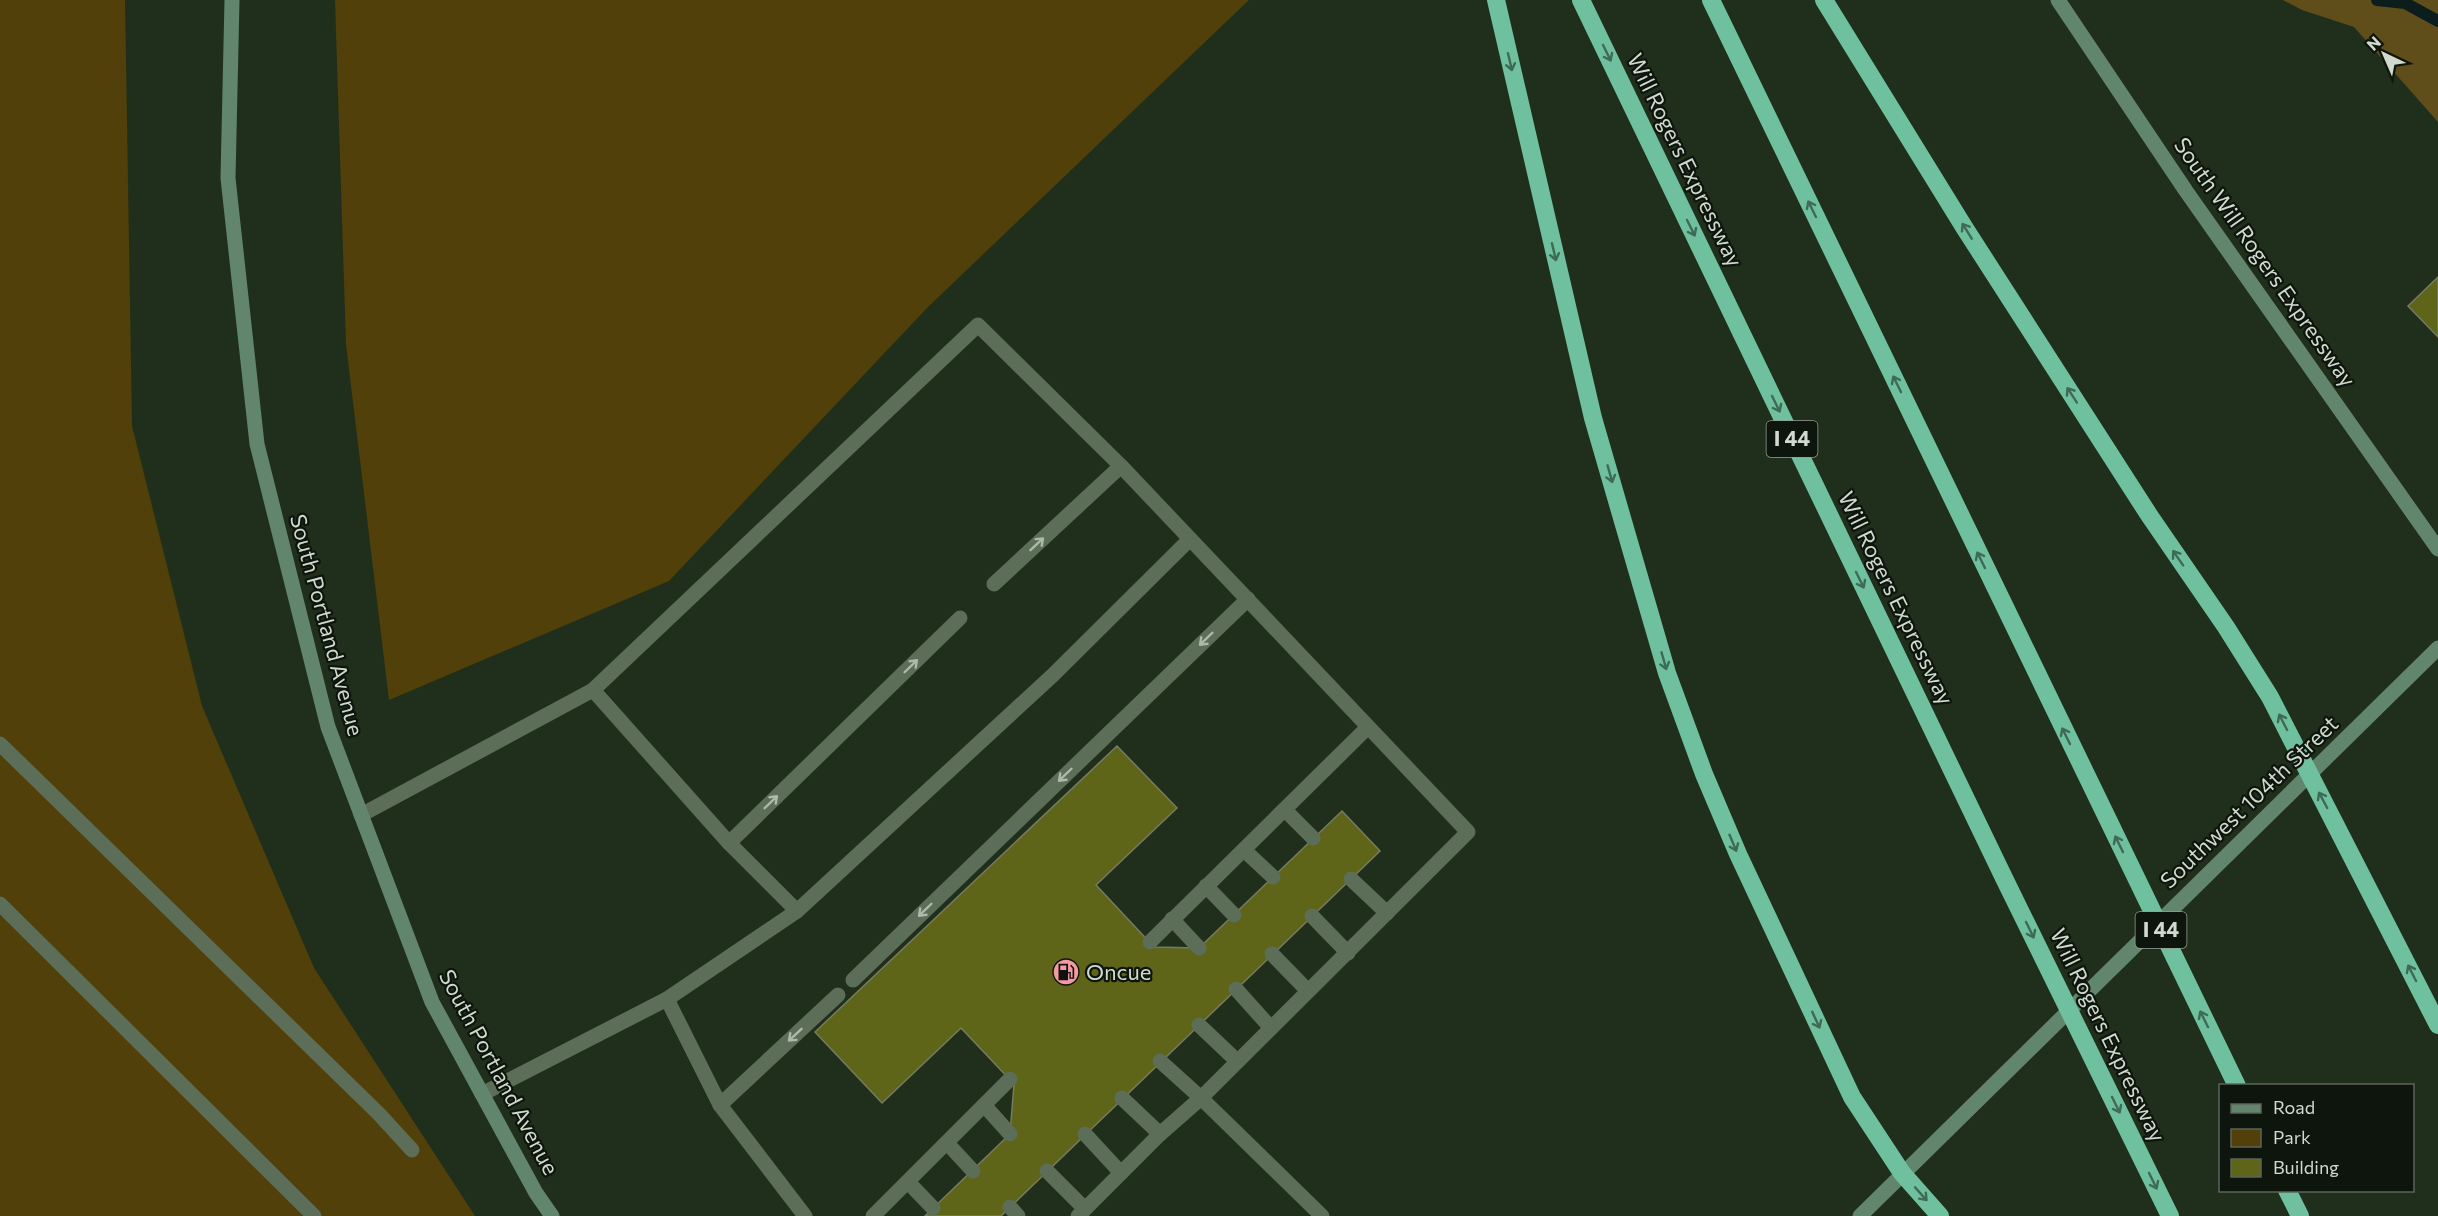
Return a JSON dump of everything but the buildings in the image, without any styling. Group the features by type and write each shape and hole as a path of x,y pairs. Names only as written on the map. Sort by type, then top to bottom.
{"highway":[{"path":"1496,0 1593,418 1667,673 1704,774 1743,865 1852,1097 1902,1173 1940,1216"},
{"name":"Will Rogers Expressway","path":"1581,0 2004,878 2170,1216"},
{"name":"I 44","path":"1711,0 2233,1079"},
{"path":"1824,0 1983,256 2149,515 2226,627 2270,697 2438,1026"},
{"path":"2288,1192 2300,1216"}],"main road":[{"name":"South Portland Avenue","path":"232,0 228,178 257,444 328,728 432,1002 536,1193 552,1216"},
{"name":"South Will Rogers Expressway","path":"2058,0 2186,190 2438,549"},
{"name":"Southwest 104th Street","path":"1860,1216 2438,648"}],"lane":[{"path":"361,815 593,690 978,325 1121,466 1468,832 1201,1098 1160,1134 1081,1213 1047,1171"},
{"path":"994,584 1121,466"},
{"path":"482,1094 667,999 796,911 1053,675 1190,539"},
{"path":"853,980 1248,599"},
{"path":"729,843 960,618"},
{"path":"593,690 729,843 796,911"},
{"path":"1150,942 1368,727"},
{"path":"0,744 379,1114 412,1149"},
{"path":"1285,810 1313,838"},
{"path":"1244,850 1273,877"},
{"path":"1351,879 1387,913"},
{"path":"1206,886 1234,915"},
{"path":"0,904 314,1216"},
{"path":"1312,916 1348,953"},
{"path":"1172,920 1199,948"},
{"path":"1272,954 1308,991"},
{"path":"1236,989 1271,1028"},
{"path":"720,1105 838,994"},
{"path":"667,999 720,1105 805,1216"},
{"path":"1199,1025 1237,1061"},
{"path":"1160,1061 1322,1216"},
{"path":"873,1216 1010,1079"},
{"path":"1122,1098 1160,1134"},
{"path":"984,1105 1010,1134"},
{"path":"1085,1134 1121,1173"},
{"path":"947,1143 973,1171"},
{"path":"908,1182 933,1208"}],"green space":[{"path":"0,0 125,0 132,426 202,706 314,968 475,1216 0,1216"},
{"path":"335,0 1249,0 927,308 669,581 389,700 346,344"}],"shaded area":[{"path":"2283,0 2438,0 2438,122 2354,27 2302,10"}],"waterway":[{"path":"2377,0 2405,3 2438,21"}],"place":[{"name":"Oncue","path":"1066,972"}]}
